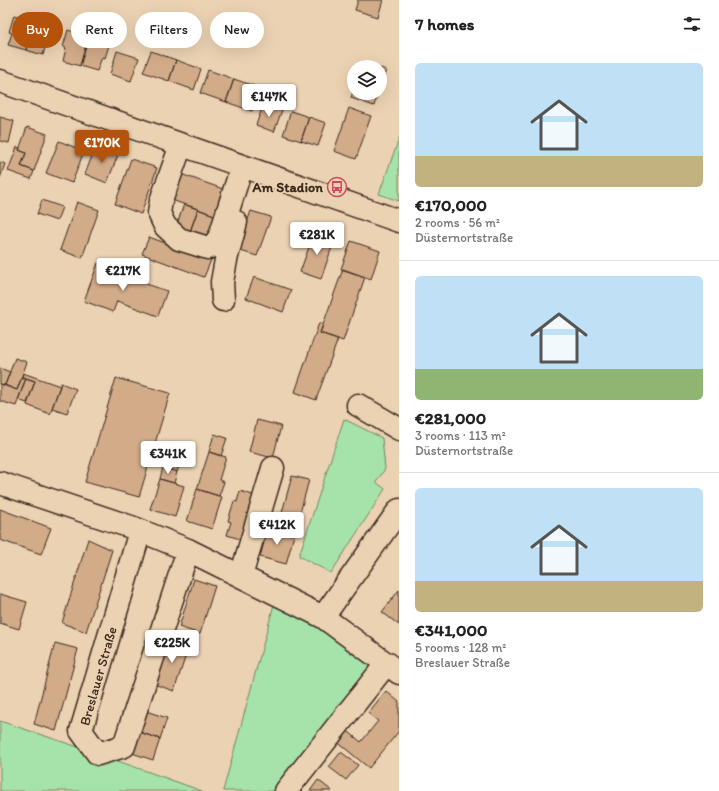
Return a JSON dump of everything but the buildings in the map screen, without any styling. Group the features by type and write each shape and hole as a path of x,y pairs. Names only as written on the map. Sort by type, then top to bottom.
{"street":[{"path":"0,81 399,221"},
{"path":"181,145 161,201 159,212 165,226 179,239 208,248 214,245 220,236 246,168"},
{"path":"223,300 222,282 246,168"},
{"path":"358,405 399,429"},
{"path":"241,576 273,468"},
{"path":"0,483 140,531 188,550 323,617 393,668 286,791"},
{"path":"323,617 399,510"},
{"name":"Breslauer Straße","path":"140,531 81,731 98,754 124,746 188,550"}],"green space":[{"path":"399,139 399,201 379,194"},
{"path":"344,419 382,438 385,469 376,482 385,489 331,573 299,556"},
{"path":"275,601 303,615 372,666 274,791 223,791"},
{"path":"0,721 87,750 202,791 0,791"}],"place":[{"name":"Am Stadion","path":"337,187"}]}
